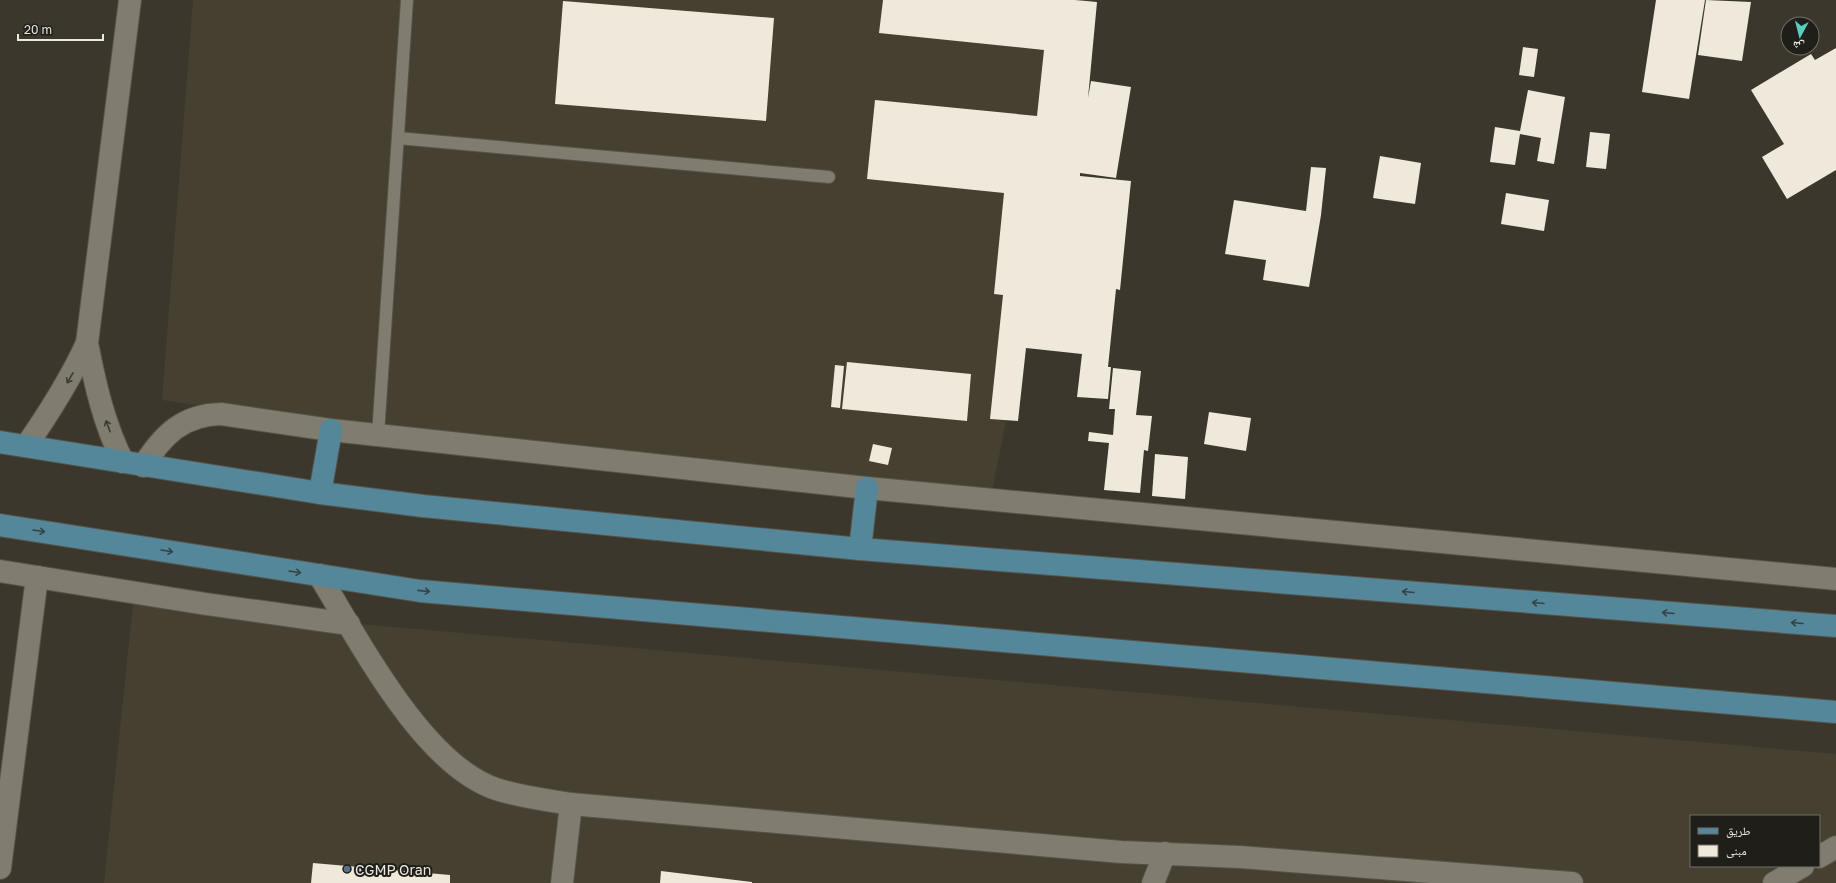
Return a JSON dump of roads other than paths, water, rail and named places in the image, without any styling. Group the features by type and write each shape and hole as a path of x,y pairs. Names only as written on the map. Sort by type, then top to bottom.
{"main road":[{"path":"320,493 331,430"},
{"path":"0,442 320,493 423,506 860,549 1836,626"},
{"path":"860,549 867,488"},
{"path":"0,524 420,591 1836,712"}],"street":[{"path":"26,446 76,368 87,343 130,0"},
{"path":"87,343 94,381 104,417 133,464 177,427 205,414 240,415 331,430 867,488 1836,579"},
{"path":"0,570 206,604 349,624"},
{"path":"319,576 382,678 423,735 462,772 495,789 571,804 1121,852 1165,853 1572,883"},
{"path":"0,868 37,577"},
{"path":"562,883 571,804"},
{"path":"1820,856 1836,847"},
{"path":"1152,883 1165,853"},
{"path":"1774,883 1801,867"}],"lane":[{"path":"378,435 407,0"},
{"path":"398,138 829,177"}],"place":[{"name":"CGMP Oran","path":"347,869"}]}
